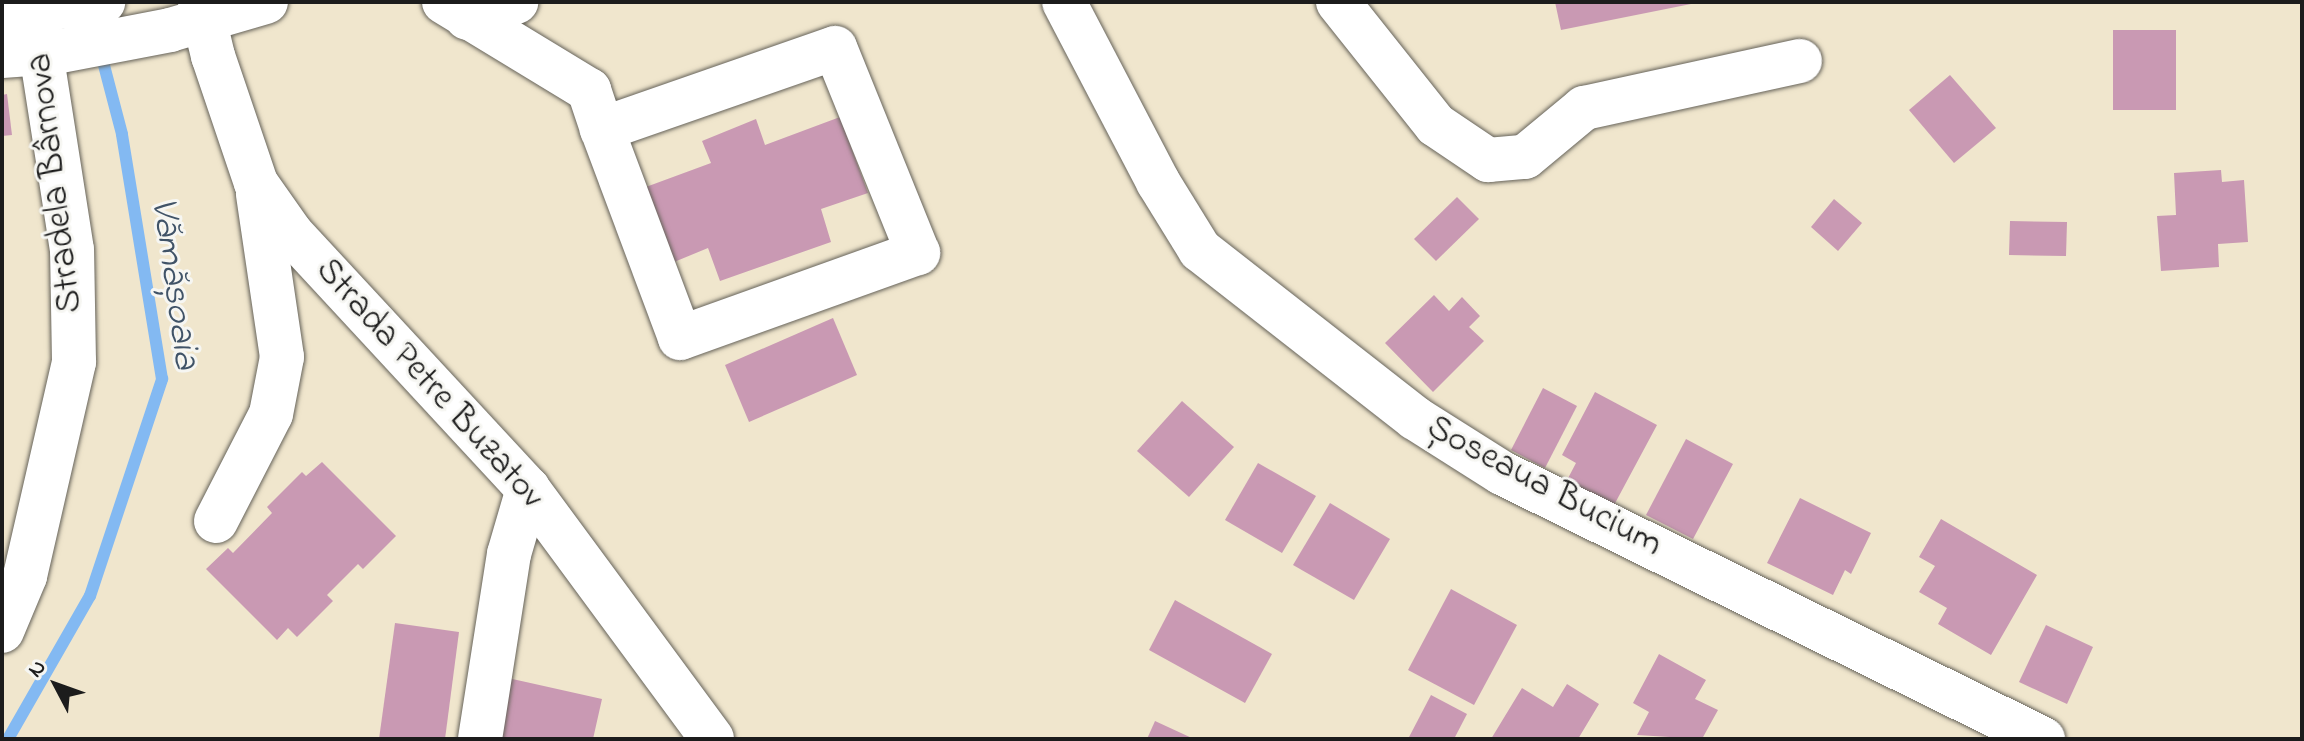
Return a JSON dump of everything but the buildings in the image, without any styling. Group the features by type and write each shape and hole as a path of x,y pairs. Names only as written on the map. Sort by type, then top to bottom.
{"street":[{"path":"31,33 103,2"},
{"path":"31,33 192,17 266,2"},
{"path":"455,10 516,2"},
{"name":"Șoseaua Bucium","path":"1064,2 1158,182 1200,250 1403,409 1502,473 2043,739"},
{"path":"1342,3 1436,125 1488,160 1525,157 1584,108 1800,61"},
{"path":"455,10 589,90 602,129 680,338 918,253 835,48 602,129"},
{"name":"Strada Petre Buzatov","path":"192,17 256,183 291,233 528,489 712,739"},
{"name":"Stradela Bârnova","path":"2,631 25,576 74,362 72,250 31,33"},
{"path":"216,521 271,414 282,357 256,183"},
{"path":"480,739 509,554 528,489"}],"waterway":[{"name":"Vămășoaia","path":"8,739 90,596 162,379 122,134 100,50"}]}
